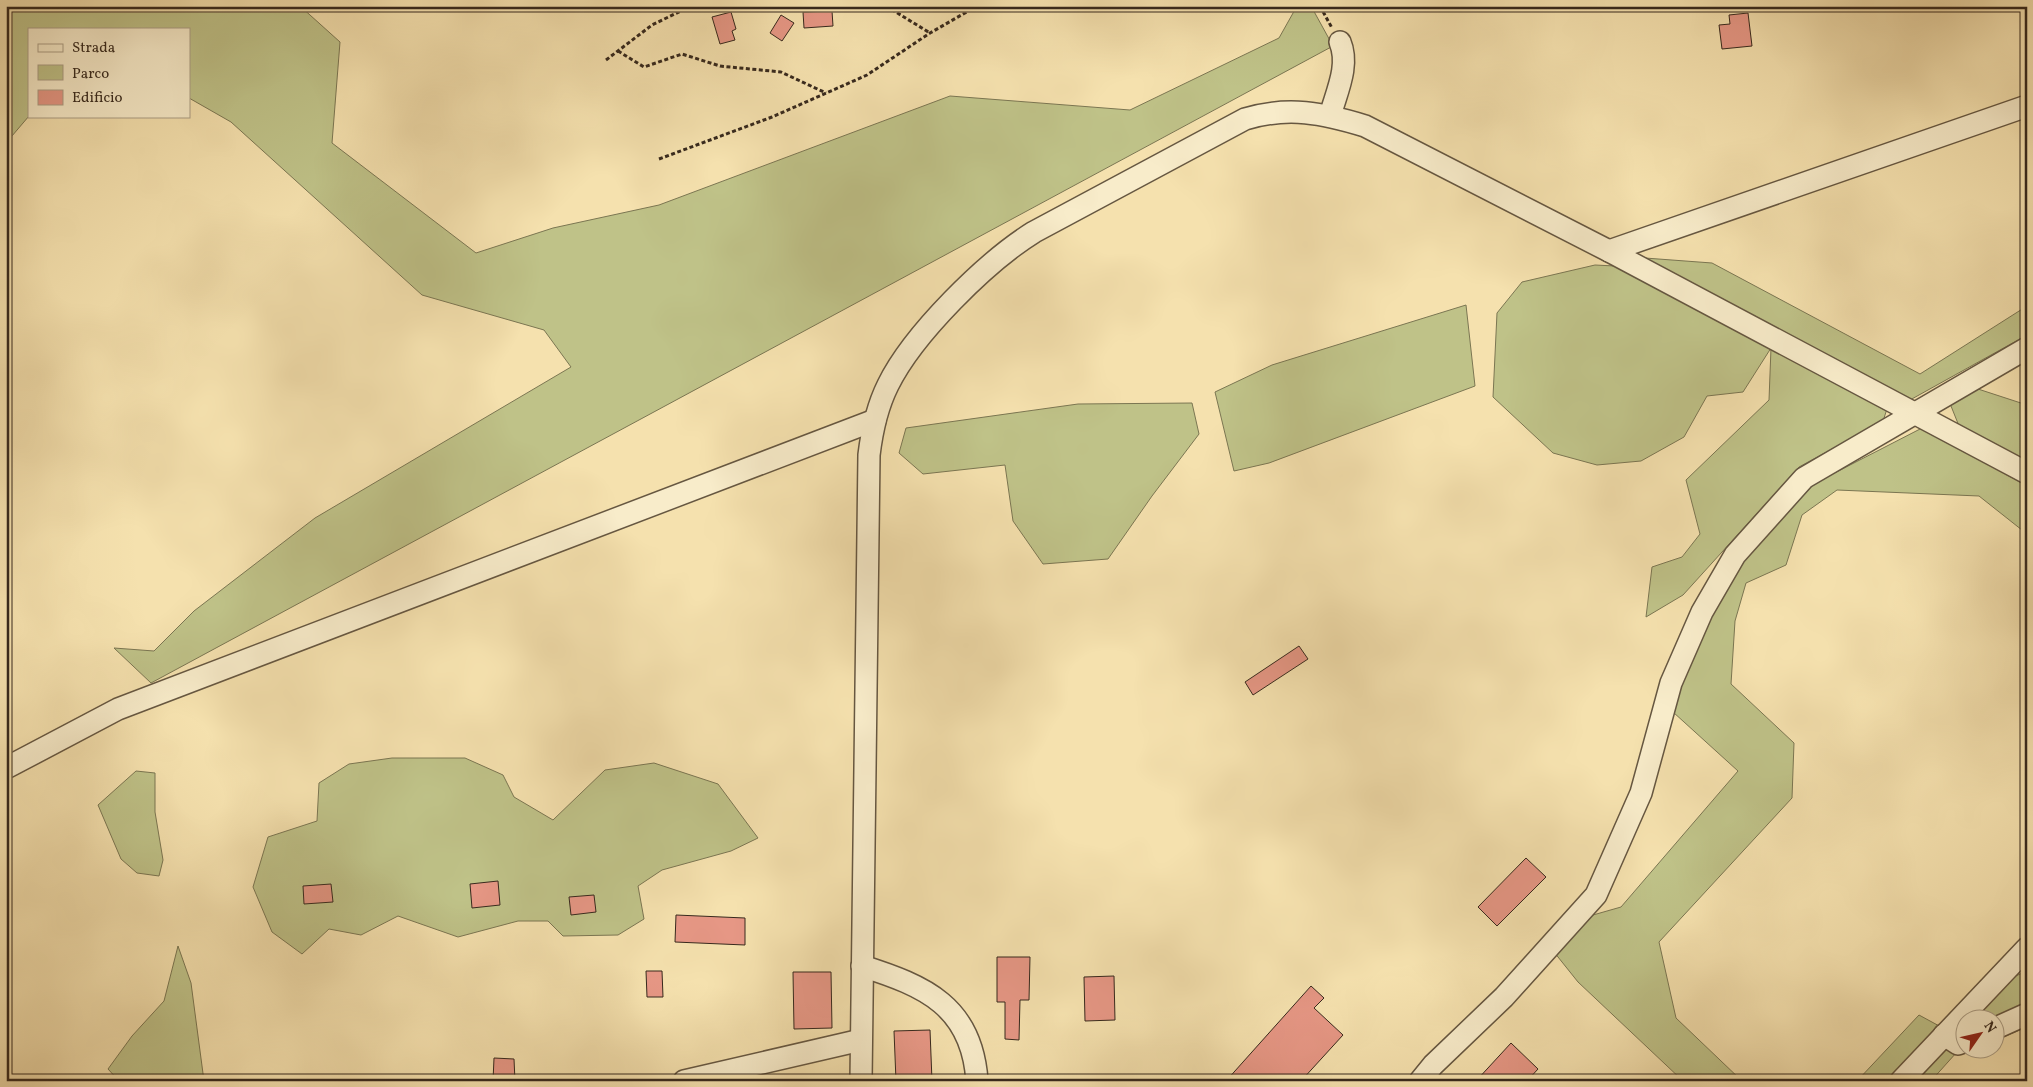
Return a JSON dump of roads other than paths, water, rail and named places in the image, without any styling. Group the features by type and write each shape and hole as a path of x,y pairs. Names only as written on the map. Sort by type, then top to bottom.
{"street":[{"path":"1330,116 1344,59 1340,42"},
{"path":"1610,251 2027,106"},
{"path":"861,1081 869,455 874,420 889,383 905,357 931,325 991,264 1023,239 1245,119 1276,112 1312,112 1365,126 1610,251 2027,473"},
{"path":"1420,1081 1433,1065 1504,997 1596,895 1641,793 1671,683 1702,612 1735,555 1804,478 2027,348"},
{"path":"6,768 118,708 874,420"},
{"path":"1901,1081 2027,948"},
{"path":"862,966 909,982 941,1001 967,1037 974,1054 978,1081"},
{"path":"2006,1023 2027,1014"},
{"path":"1944,1035 1956,1043"},
{"path":"684,1081 861,1040"}]}
